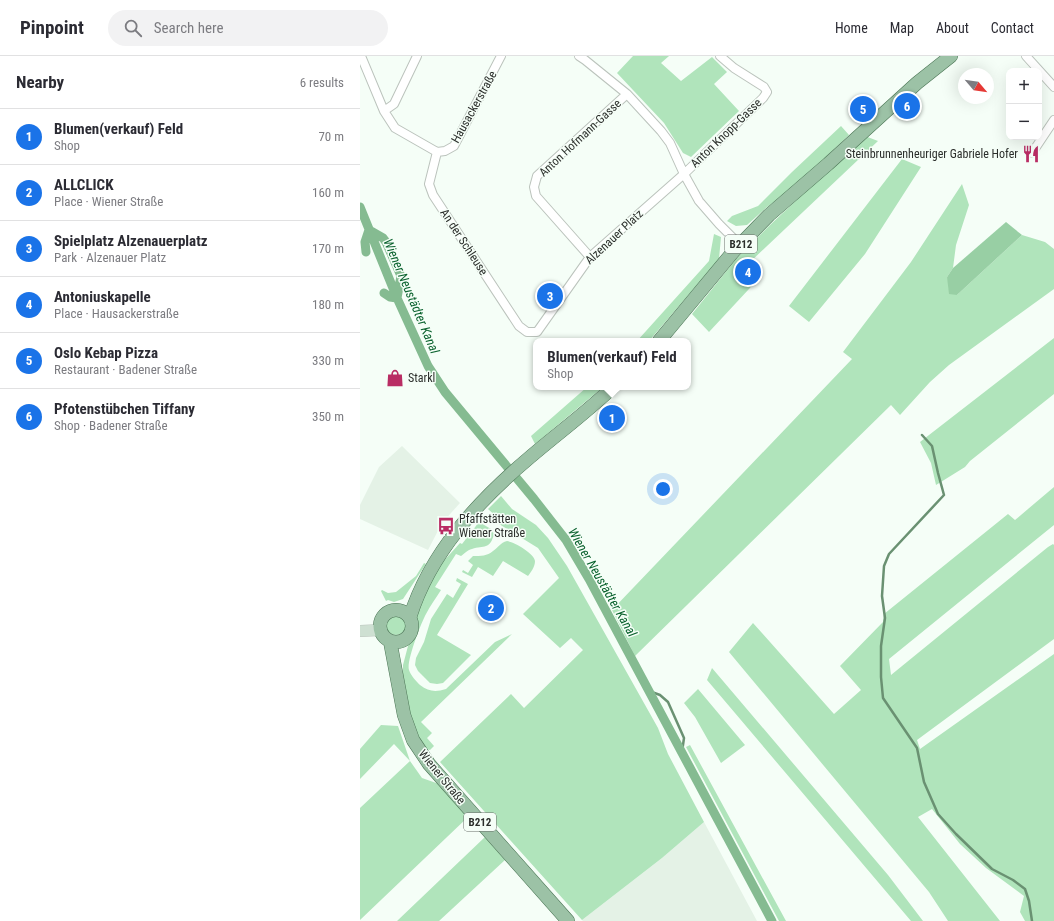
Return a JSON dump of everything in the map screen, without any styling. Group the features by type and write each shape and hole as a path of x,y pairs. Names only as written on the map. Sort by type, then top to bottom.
{"main road":[{"name":"B212","path":"662,338 740,245 769,215 828,164 917,83 951,56"},
{"name":"Wiener Straße","path":"396,670 404,640 408,637 412,627 405,614 456,531 476,508 520,466 598,402 610,390"},
{"path":"360,631 381,630 383,617 388,612 394,610 405,614"},
{"name":"Wiener Straße","path":"381,630 390,641 404,715 413,740 429,764 568,921"},
{"path":"390,641 398,642 404,640"}],"street":[{"name":"Hausackerstraße","path":"361,56 384,111 396,128 437,152 445,151 454,146 501,56"},
{"path":"384,111 394,104 417,56"},
{"path":"579,56 627,94 661,131 670,143 684,174 699,201 740,245"},
{"name":"Anton Knopp-Gasse","path":"684,174 763,98 767,92 764,86 734,68 720,56"},
{"path":"1026,56 1054,87"},
{"name":"Anton Hofmann-Gasse","path":"590,257 536,196 534,187 537,176 627,94"},
{"path":"1032,154 1054,120"},
{"name":"An der Schleuse","path":"437,152 429,184 433,195 519,326"},
{"name":"Alzenauer Platz","path":"519,326 527,332 537,332 590,257 684,174"}],"shaded area":[{"path":"402,446 460,503 442,523 428,550 360,519 360,505 379,467"},
{"path":"704,822 757,921 582,920 662,858"}],"green space":[{"path":"633,56 669,56 661,63 681,81 712,57 727,72 714,84 739,111 691,157 683,153 664,123 617,73"},
{"path":"841,126 849,135 792,189 767,207 747,225 736,226 727,221 732,216 758,206"},
{"path":"865,136 878,141 749,263 762,275 709,332 692,314 737,258"},
{"path":"902,159 921,167 865,254 809,322 789,306"},
{"path":"962,184 969,205 956,245 953,268 947,277 957,295 1022,235 1045,242 1054,249 1054,289 949,365 930,382 900,415 891,405 635,656 612,610 852,359 843,352 911,262"},
{"path":"1006,222 1022,235 957,295 949,294 947,277 953,268"},
{"path":"714,234 721,237 719,259 652,338 640,338 709,261"},
{"path":"1054,338 1054,394 970,461 965,467 936,485 931,463 920,442"},
{"path":"584,390 599,390 535,444 531,436"},
{"path":"1054,487 1054,525 889,659 891,675 1048,547 1053,544 1054,545 1054,639 917,740 920,749 1054,654 1054,921 1025,921 1020,912 1024,896 986,868 960,844 932,809 918,817 1000,921 948,921 929,892 729,652 753,623 834,714 861,690 840,666 883,622 884,614 1008,514 1015,520"},
{"path":"501,496 512,509 536,525 548,538 567,566 658,728 668,754 704,822 662,858 582,920 440,762 511,694 524,708 583,650 571,638 560,648 523,614 559,578 538,548 499,524 500,520 488,509"},
{"path":"479,522 491,529 494,534 491,543 486,546 467,551 461,556 456,554 435,587 441,590 428,611 414,642 409,670 417,682 426,689 439,691 446,689 495,642 512,634 421,722 432,733 427,738 434,746 430,750 426,749 421,742 406,702 403,682 403,665 408,646 416,630 417,613 420,601 440,565 460,543 462,544"},
{"path":"507,541 523,548 534,558 535,561 533,569 528,576 503,561 493,576 478,567 472,577 462,572 463,570 468,573 473,565 468,561 473,556 488,554"},
{"path":"424,563 426,564 403,599 394,602 388,600 386,601 381,591 382,590 388,593 396,592 416,576"},
{"path":"457,578 468,584 437,635 471,655 443,683 430,683 418,671 415,665 416,658 424,642 431,619 447,594 453,598 461,584 456,581"},
{"path":"392,615 400,615 406,621 406,629 400,635 392,635 386,629 386,621"},
{"path":"712,668 888,875 923,921 911,921 707,680"},
{"path":"698,689 745,745 721,763 695,717 684,703"},
{"path":"381,725 398,726 410,761 394,744 360,779 360,749"},
{"path":"690,745 786,921 779,921 686,747"},
{"path":"410,761 422,778 439,784 468,817 360,920 360,808"},
{"path":"485,837 505,860 439,921 397,921"}],"waterway":[{"name":"Wiener Neustädter Kanal","path":"360,207 397,298 428,366 445,392 566,540 589,579 772,921"},
{"path":"366,252 365,242 369,230 383,238 386,242 401,276 397,298 390,297 384,293"},
{"path":"922,435 932,446 944,495 889,554 884,566 882,596 885,618 881,646 883,698 917,748 924,782 938,814 992,869 1013,880 1025,889 1029,901 1032,921"},
{"path":"649,691 660,695 668,702 684,738 682,752"}],"place":[{"name":"Pfotenstübchen Tiffany","path":"907,106"},
{"name":"Oslo Kebap Pizza","path":"863,109"},
{"name":"Steinbrunnenheuriger Gabriele Hofer","path":"1031,154"},
{"name":"Antoniuskapelle","path":"748,272"},
{"name":"Spielplatz Alzenauerplatz","path":"550,296"},
{"name":"Starkl","path":"395,378"},
{"name":"Blumen(verkauf) Feld","path":"612,418"},
{"name":"Pfaffstätten Wiener Straße","path":"446,526"},
{"name":"ALLCLICK","path":"491,608"}]}
